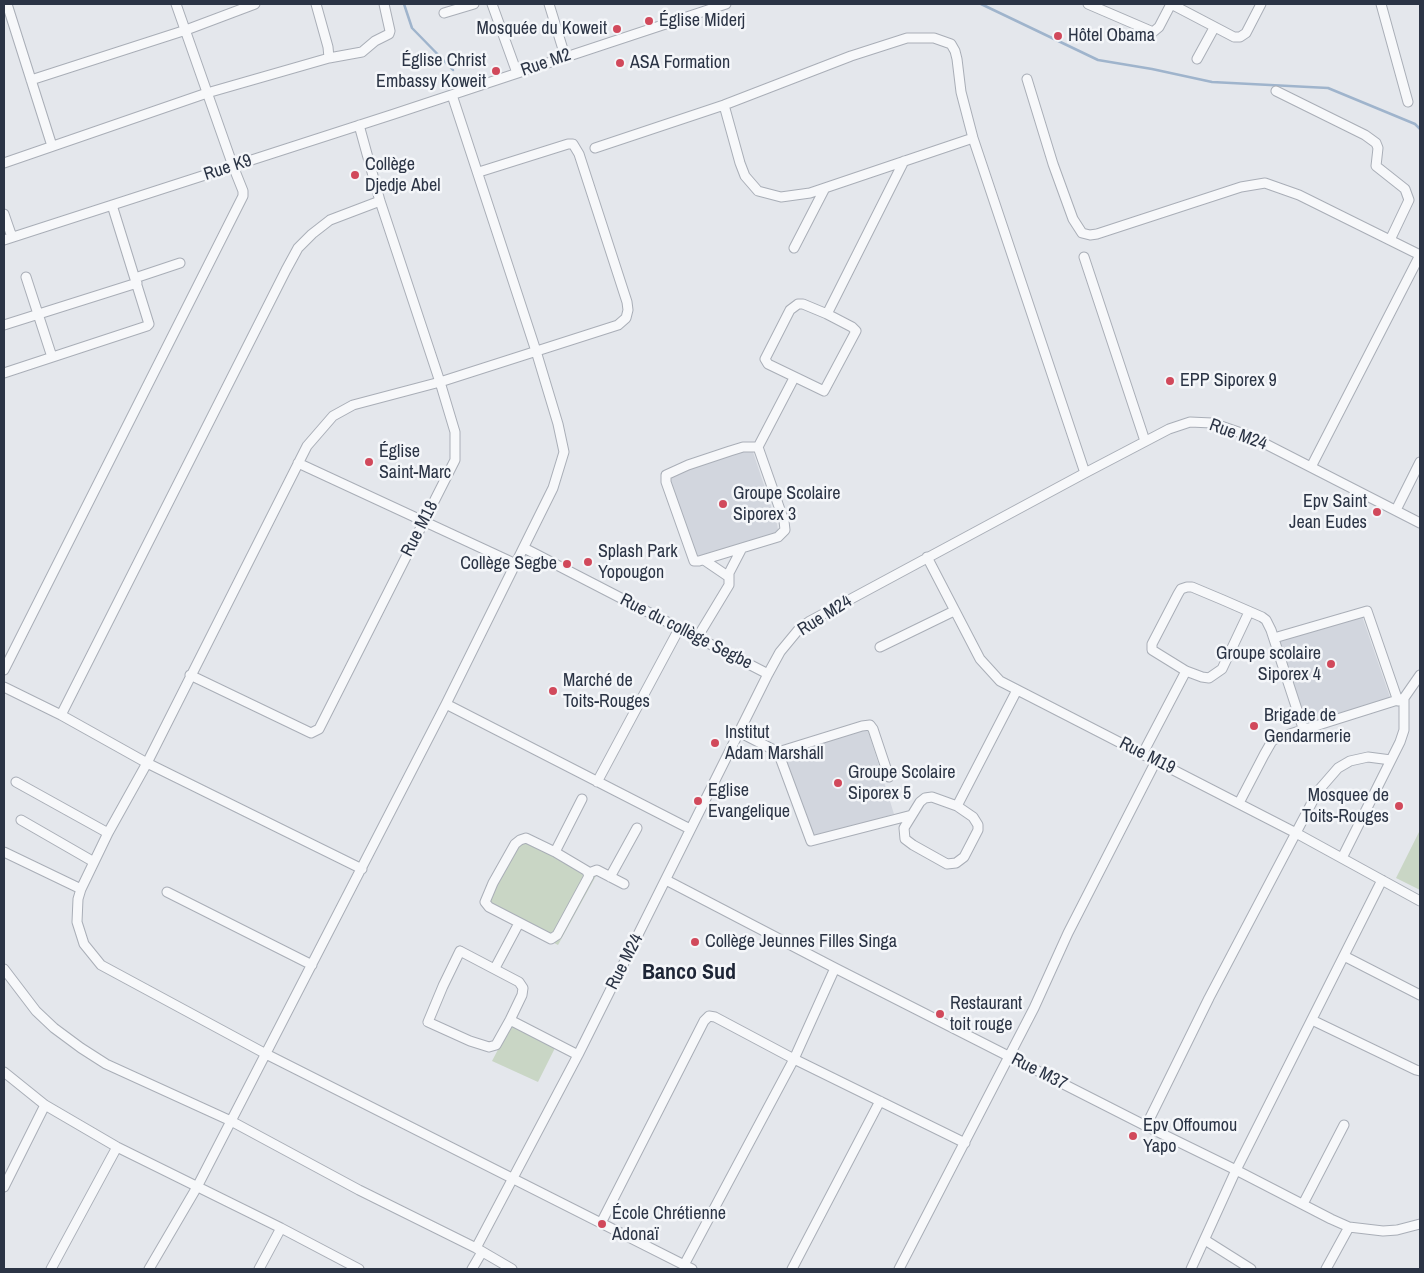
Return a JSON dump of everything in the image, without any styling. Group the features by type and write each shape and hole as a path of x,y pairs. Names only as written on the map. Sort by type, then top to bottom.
{"street":[{"path":"7,4 52,146"},
{"path":"4,670 243,196 243,191 176,4"},
{"path":"31,80 186,30 255,4"},
{"path":"316,4 329,58"},
{"path":"4,163 207,94 329,58 362,52 375,41 389,34 384,4"},
{"path":"444,13 474,4"},
{"path":"492,4 517,73"},
{"path":"549,4 565,56"},
{"name":"Rue M2","path":"452,95 726,4"},
{"path":"1088,4 1153,32 1160,27 1171,4 1214,28 1229,35 1240,37 1249,29 1261,4"},
{"path":"1381,4 1408,102"},
{"path":"1197,59 1214,28"},
{"path":"595,148 724,105 851,56 906,38 934,38 951,44 955,51 961,92 973,138 1085,472"},
{"path":"1027,79 1053,164 1073,219 1082,233 1097,234 1241,187 1265,183 1299,194 1420,255 1310,467"},
{"path":"1276,91 1365,135 1376,143 1378,148 1376,166 1405,189 1408,200 1390,240"},
{"path":"149,1269 198,1187 446,704 553,488 564,452 558,424 536,351 452,95"},
{"name":"Rue K9","path":"8,238 452,95"},
{"path":"724,105 745,176 758,191 781,197 796,196 825,188 973,138"},
{"name":"Rue M18","path":"190,675 311,733 319,729 455,460 455,432 380,201 358,125"},
{"path":"478,172 573,144 579,154 627,302 626,318 618,325 440,382 353,405 333,416 307,446 81,888 78,899 77,922 84,944 101,965 266,1054 688,1267 794,1059 834,968"},
{"path":"827,314 904,161"},
{"path":"794,248 825,188"},
{"path":"61,715 298,248 330,220 380,201"},
{"path":"4,373 147,326 150,321 112,204"},
{"path":"4,214 8,238"},
{"path":"1084,257 1145,441"},
{"path":"4,325 180,263"},
{"path":"26,277 52,357"},
{"path":"803,304 827,314 856,331 825,391 794,378 766,362 765,356 794,306 803,304"},
{"path":"758,447 730,451 688,465 666,475 666,482 692,558 696,562 778,537 785,530 784,521 758,447 794,378"},
{"name":"Rue M24","path":"472,1269 513,1178 578,1055 768,674 780,652 800,629 810,621 1085,472 1179,424 1190,422 1212,423 1250,436 1420,523"},
{"path":"1396,510 1420,462"},
{"path":"298,463 516,564"},
{"name":"Rue du collège Segbe","path":"524,548 768,674"},
{"path":"697,638 729,585 729,572 742,548"},
{"name":"Rue M19","path":"927,558 980,659 1000,680 1296,833 1420,900"},
{"path":"704,560 729,577"},
{"path":"1249,612 1219,672 1209,678 1202,678 1186,671 1155,654 1151,647 1181,589 1186,587 1192,587 1249,612 1266,620 1274,638 1304,731"},
{"path":"1274,638 1366,610 1401,700 1403,736 1342,858"},
{"path":"880,648 954,611"},
{"path":"597,782 679,628"},
{"path":"1143,753 1186,671"},
{"path":"1238,803 1272,741 1401,700 1420,675"},
{"path":"4,688 61,715 146,763 362,869"},
{"path":"957,806 1017,690"},
{"path":"446,704 690,829"},
{"path":"778,752 870,725 889,777"},
{"path":"739,732 778,752 811,841 912,815"},
{"path":"1146,1126 1209,998 1318,791 1344,764 1357,758 1368,757 1392,760"},
{"path":"899,1269 1034,1008 1068,933 1156,761"},
{"path":"16,782 108,833"},
{"path":"925,798 938,798 957,806 976,820 978,830 964,857 951,864 943,862 912,846 905,839 904,828 912,815 920,802 925,798"},
{"path":"555,852 582,799"},
{"path":"21,820 94,862"},
{"path":"610,877 637,828"},
{"path":"589,873 555,852 526,838 515,844 493,883 485,904 551,939 557,935 589,873 596,870 624,884"},
{"path":"4,852 81,888"},
{"name":"Rue M37","path":"666,880 834,968 1349,1227 1383,1231 1397,1230 1420,1224"},
{"path":"1191,1269 1236,1170 1382,880"},
{"path":"167,892 312,965"},
{"path":"495,968 519,922"},
{"path":"460,951 495,968 519,982 523,988 522,995 496,1045 489,1047 470,1041 428,1022 460,951"},
{"path":"1344,956 1420,995"},
{"path":"4,970 36,1011 54,1028 81,1048 126,1074 231,1121 512,1269"},
{"path":"601,1223 704,1021 709,1016 715,1017 794,1059 965,1143"},
{"path":"510,1020 578,1055"},
{"path":"1312,1020 1420,1071"},
{"path":"4,1072 45,1105 116,1147 281,1228 358,1269"},
{"path":"792,1269 880,1101"},
{"path":"4,1187 45,1105"},
{"path":"1303,1204 1344,1125"},
{"path":"51,1269 116,1147"},
{"path":"1326,1269 1349,1227"},
{"path":"259,1269 281,1228"},
{"path":"1205,1240 1251,1269"}],"shaded area":[{"name":"Groupe Scolaire Siporex 3","path":"742,449 753,452 777,524 777,533 694,560 668,475"},
{"name":"Groupe scolaire Siporex 4","path":"1362,616 1391,700 1305,727 1276,642"},
{"name":"Groupe Scolaire Siporex 5","path":"867,727 894,814 811,840 782,753"}],"green space":[{"path":"1420,830 1420,890 1396,878"},
{"path":"524,835 597,874 558,945 486,907"},
{"path":"512,1023 557,1044 538,1082 492,1061"}],"waterway":[{"path":"404,4 412,28 453,70"},
{"path":"981,4 1098,60 1212,82 1328,88 1415,124 1420,129"}],"place":[{"name":"Église Miderj","path":"649,21"},
{"name":"Mosquée du Koweit","path":"617,29"},
{"name":"Hôtel Obama","path":"1058,36"},
{"name":"ASA Formation","path":"620,63"},
{"name":"Église Christ Embassy Koweit","path":"496,71"},
{"name":"Collège Djedje Abel","path":"355,175"},
{"name":"EPP Siporex 9","path":"1170,381"},
{"name":"Église Saint-Marc","path":"369,462"},
{"name":"Groupe Scolaire Siporex 3","path":"723,504"},
{"name":"Epv Saint Jean Eudes","path":"1377,512"},
{"name":"Splash Park Yopougon","path":"588,562"},
{"name":"Collège Segbe","path":"567,564"},
{"name":"Groupe scolaire Siporex 4","path":"1331,664"},
{"name":"Marché de Toits-Rouges","path":"553,691"},
{"name":"Brigade de Gendarmerie","path":"1254,726"},
{"name":"Institut Adam Marshall","path":"715,743"},
{"name":"Groupe Scolaire Siporex 5","path":"838,783"},
{"name":"Eglise Evangelique","path":"698,801"},
{"name":"Mosquee de Toits-Rouges","path":"1399,806"},
{"name":"Collège Jeunnes Filles Singa","path":"695,942"},
{"name":"Restaurant toit rouge","path":"940,1014"},
{"name":"Epv Offoumou Yapo","path":"1133,1136"},
{"name":"École Chrétienne Adonaï","path":"602,1224"}],"district":[{"name":"Banco Sud","path":"689,973"}]}
